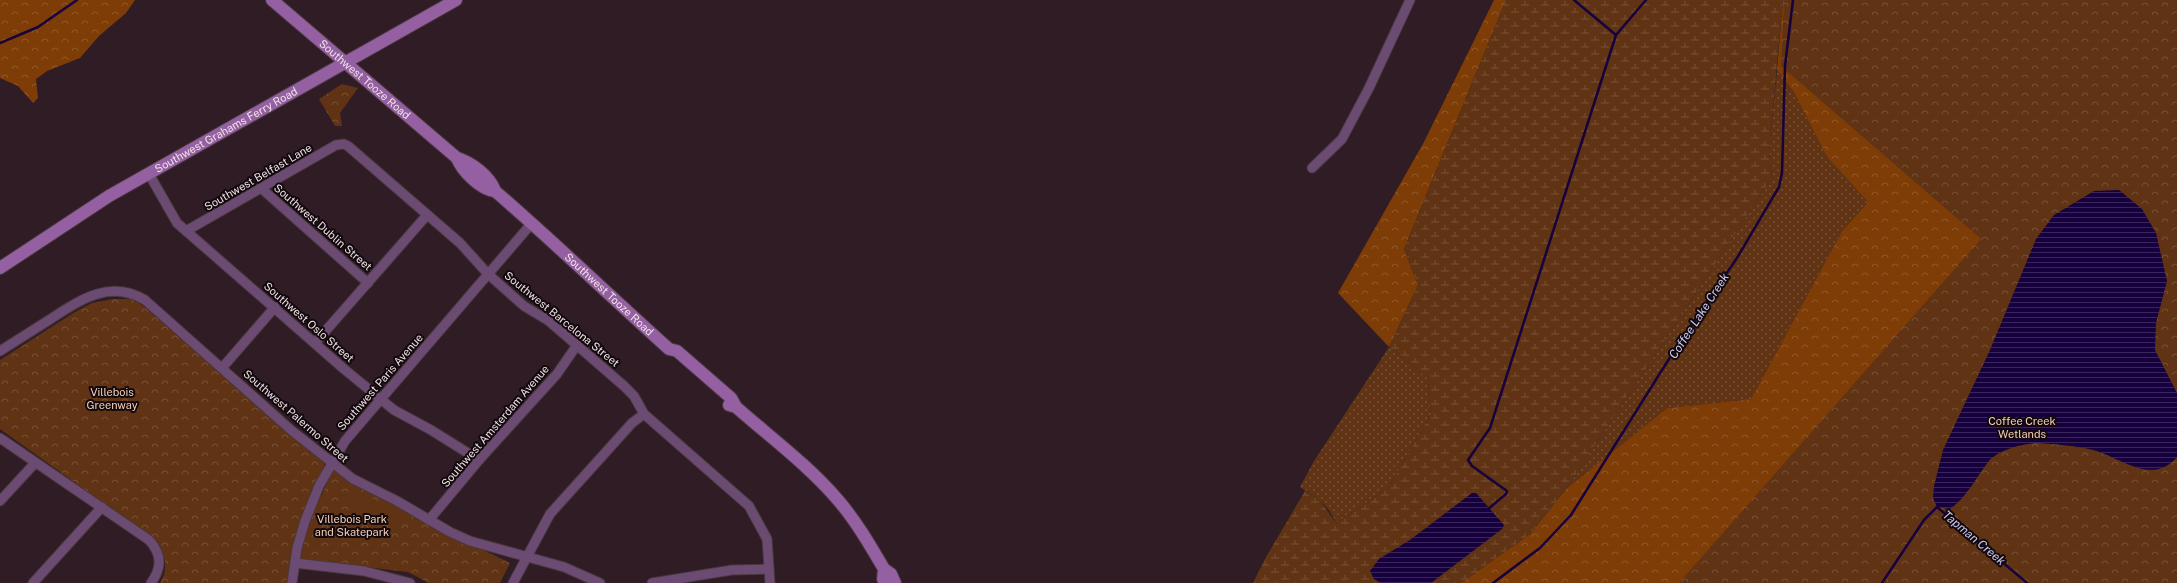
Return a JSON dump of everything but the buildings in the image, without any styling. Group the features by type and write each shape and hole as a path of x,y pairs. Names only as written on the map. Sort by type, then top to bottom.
{"main road":[{"name":"Southwest Tooze Road","path":"272,0 457,158 467,161 493,183 495,191 532,222 669,350 677,351 731,398 736,407 810,471 831,491 860,529 884,569 891,574 895,583"},
{"name":"Southwest Grahams Ferry Road","path":"0,268 82,213 456,0"},
{"name":"Southwest Tooze Road","path":"884,569 883,578 885,583"}],"street":[{"path":"1312,168 1342,139 1369,88 1410,0"},
{"name":"Southwest Belfast Lane","path":"186,231 341,144"},
{"name":"Southwest Barcelona Street","path":"341,144 352,149 460,243 488,274 524,306 549,321 624,386 634,396 644,414 749,506 767,539 770,583"},
{"name":"Southwest Oslo Street","path":"149,174 172,216 186,231 315,343 380,399 479,460"},
{"name":"Southwest Dublin Street","path":"262,189 368,283"},
{"path":"315,343 427,215"},
{"name":"Southwest Paris Avenue","path":"292,583 304,521 331,463 354,430 532,222"},
{"name":"Southwest Palermo Street","path":"0,351 80,300 102,293 126,292 145,300 331,463 353,480 450,532 470,541 573,570 600,583"},
{"path":"222,368 275,307"},
{"name":"Southwest Amsterdam Avenue","path":"429,520 479,460 557,374 577,345"},
{"path":"512,583 550,514 632,423 644,414"},
{"path":"0,438 102,507 155,547 159,555 160,567 151,583"},
{"path":"0,501 36,462"},
{"path":"33,583 102,507"},
{"path":"295,563 364,571 410,583"},
{"path":"652,583 732,570 769,569"}],"green space":[{"path":"0,0 135,0 126,13 99,36 80,58 47,71 36,79 38,98 33,103 18,86 0,78"},
{"path":"1494,0 1506,0 1404,249 1418,285 1389,347 1338,293 1424,142"},
{"path":"1506,0 1783,0 1769,151 1772,178 1566,489 1530,534 1461,583 1253,583 1266,557 1305,491 1319,499 1336,523 1388,488 1431,414 1428,378 1389,347 1418,285 1404,249"},
{"path":"1783,0 2086,0 1869,583 1461,583 1530,534 1566,489 1667,408 1751,399 1842,231 1868,202 1827,157 1793,91 1777,70"},
{"name":"Coffee Creek Wetlands","path":"1784,0 2177,0 2177,583 1679,583 1981,239 1781,66"},
{"path":"1777,70 1793,91 1827,157 1868,202 1842,231 1751,399 1667,408 1566,489 1772,178 1769,151"},
{"path":"342,84 358,88 340,113 342,126 335,126 319,99"},
{"name":"Villebois Greenway","path":"113,299 132,299 142,305 325,463 292,553 287,583 160,583 163,578 165,562 163,552 158,542 0,429 0,360 75,312 92,303"},
{"path":"1389,347 1428,378 1431,414 1388,488 1336,523 1333,516 1325,506 1300,487 1314,461"},
{"name":"Villebois Park and Skatepark","path":"333,470 510,563 500,583 429,583 408,572 299,559 311,518"},
{"path":"351,488 383,504 403,518 403,521 392,524 365,514 357,507 350,497 348,491"}],"shaded area":[{"path":"2119,190 2142,209 2156,233 2167,281 2156,323 2155,350 2177,393 2177,457 2167,465 2157,469 2147,470 2093,450 2045,443 2026,444 2011,448 1992,458 1966,493 1950,509 1937,507 1933,498 1934,486 1943,450 1990,350 2036,239 2054,215 2094,191"},
{"path":"1472,493 1476,493 1504,525 1502,529 1431,583 1381,583 1374,579 1370,571 1379,559 1410,540"}],"waterway":[{"path":"0,43 38,27 77,0"},
{"path":"1574,0 1616,35"},
{"path":"1487,510 1506,494 1507,491 1472,466 1468,460 1490,428 1616,35 1646,0"},
{"name":"Coffee Lake Creek","path":"1493,583 1540,548 1571,515 1679,343 1737,258 1779,187 1782,173 1785,66 1793,0"},
{"name":"Tapman Creek","path":"1882,583 1924,520 1937,507 2027,583"}]}
